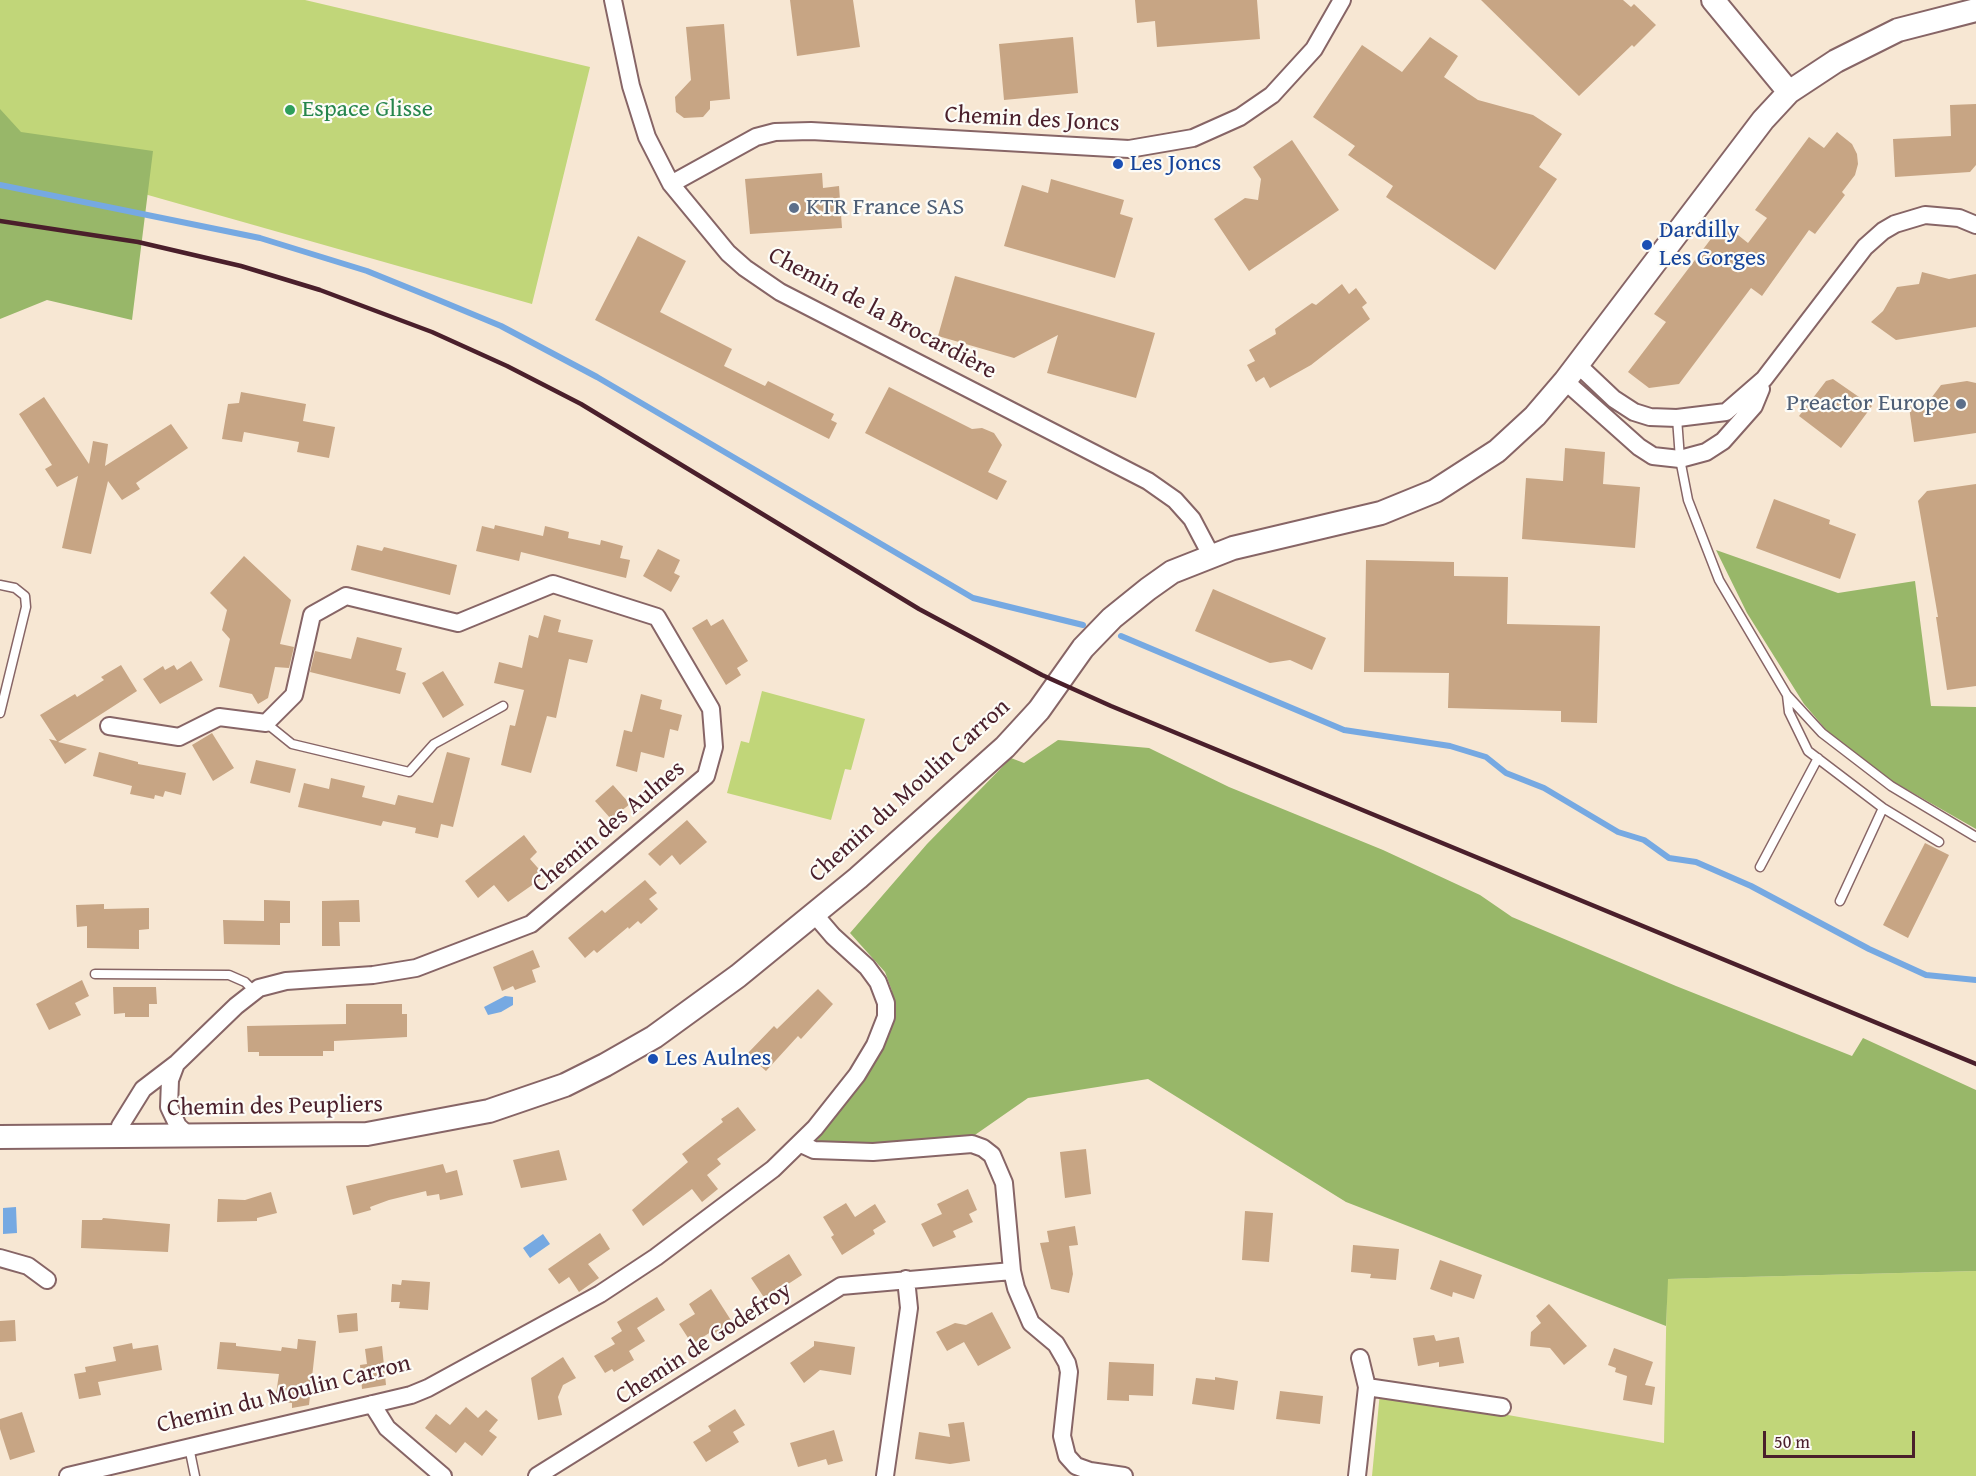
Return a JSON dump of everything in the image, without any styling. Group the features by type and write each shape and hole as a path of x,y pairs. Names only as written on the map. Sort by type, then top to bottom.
{"street":[{"name":"Chemin de la Brocardière","path":"613,0 639,116 671,184 714,239 745,268 780,292 1148,481 1175,500 1192,519 1211,555"},
{"name":"Chemin des Joncs","path":"671,184 756,137 775,132 1129,149 1193,138 1240,117 1272,95 1314,49 1342,0"},
{"path":"1713,0 1788,92"},
{"name":"Chemin du Moulin Carron","path":"68,1476 411,1395 456,1375 600,1294 656,1257 773,1168 801,1144 857,1075 875,1045 886,1017 885,1003 878,982 867,966 833,936 815,915 1005,747 1039,710 1083,648 1112,618 1172,572 1211,555 1266,538 1382,513 1435,491 1497,451 1535,416 1571,373 1763,120 1788,92 1836,61 1898,30 1976,10"},
{"path":"1571,373 1634,412 1650,417 1677,418 1726,412 1764,379 1865,247 1883,231 1895,224 1925,215 1959,218 1976,225"},
{"path":"1571,373 1639,447 1653,456 1680,459 1706,452 1723,441 1754,406 1764,379"},
{"name":"Chemin des Aulnes","path":"120,1137 120,1126 143,1089 177,1063 254,991 286,981 373,975 416,969 531,924 706,776 714,747 711,710 657,617 553,584 458,623 346,597 312,615 294,695 266,723"},
{"path":"109,726 179,737 219,717 266,723"},
{"name":"Chemin des Peupliers","path":"0,1137 331,1137 377,1133 489,1111 554,1088 605,1065 654,1037 738,976 815,915"},
{"path":"177,1063 170,1080 169,1107 178,1126 190,1137"},
{"path":"801,1144 814,1150 863,1152 962,1144 983,1148 996,1162 1004,1183 1012,1271 1031,1323 1056,1344 1067,1363 1069,1372 1062,1436 1067,1456 1076,1466 1090,1471 1124,1476"},
{"path":"0,1258 28,1266 47,1280"},
{"name":"Chemin de Godefroy","path":"537,1476 638,1416 831,1291 854,1284 1012,1271"},
{"path":"885,1476 909,1308 906,1279"},
{"path":"1357,1476 1367,1387 1360,1358"},
{"path":"1367,1387 1502,1407"},
{"path":"372,1404 387,1428 443,1476"}],"lane":[{"path":"1677,418 1680,459 1688,500 1719,580 1787,694 1822,734 1891,786 1976,837"},
{"path":"0,585 25,596 26,606 0,712"},
{"path":"1787,694 1789,712 1808,751 1882,808 1939,842"},
{"path":"266,723 292,744 410,772 434,744 503,706"},
{"path":"1760,867 1818,758"},
{"path":"1840,901 1882,808"},
{"path":"95,974 229,975 245,982 254,991"},
{"path":"189,1447 195,1476"}],"green space":[{"name":"Espace Glisse","path":"0,0 305,0 590,67 532,304 0,153"},
{"path":"0,109 21,132 153,151 132,320 47,300 0,319"},
{"path":"1716,550 1838,593 1915,581 1931,706 1976,707 1976,829 1892,781 1828,732 1804,704 1747,613"},
{"path":"762,691 865,719 851,770 845,769 831,820 727,793 741,741 749,743"},
{"path":"1058,740 1149,748 1229,787 1383,850 1480,895 1512,917 1676,986 1852,1056 1863,1038 1976,1090 1976,1271 1668,1279 1666,1326 1346,1202 1148,1079 1028,1098 972,1137 864,1147 815,1143 881,1048 892,1018 892,991 885,972 850,933 927,844 1011,758 1024,763"},
{"path":"1976,1271 1976,1476 1372,1476 1380,1392 1664,1443 1667,1279"}],"water":[{"path":"505,996 513,997 513,1005 501,1012 488,1015 484,1007"},
{"path":"16,1207 17,1233 3,1234 3,1208"},
{"path":"543,1234 550,1244 530,1258 523,1248"}],"building":[{"path":"790,0 853,0 860,47 797,56"},
{"path":"1135,0 1257,0 1260,39 1157,47 1155,21 1137,23"},
{"path":"1481,0 1623,0 1631,7 1634,4 1656,25 1579,96"},
{"path":"724,24 730,99 710,101 710,109 703,117 684,118 676,112 675,97 691,80 686,27"},
{"path":"1073,37 1078,93 1004,100 999,44"},
{"path":"1430,37 1458,56 1444,77 1478,100 1533,115 1562,134 1539,167 1557,179 1495,270 1386,197 1393,186 1348,155 1355,146 1313,117 1362,45 1402,72"},
{"path":"1976,104 1976,165 1970,172 1895,177 1893,139 1951,136 1950,105"},
{"path":"1837,132 1852,144 1857,154 1858,164 1855,175 1842,192 1845,195 1815,234 1809,230 1762,296 1751,288 1679,384 1649,388 1628,372 1666,322 1654,314 1723,223 1748,243 1767,218 1755,210 1809,137 1824,148"},
{"path":"1292,140 1339,210 1249,271 1214,219 1245,198 1258,200 1261,179 1253,167"},
{"name":"KTR France SAS","path":"822,173 823,188 839,186 842,228 750,234 745,179"},
{"path":"1051,179 1124,200 1120,214 1133,218 1115,278 1004,246 1022,185 1048,193"},
{"path":"638,236 686,261 660,312 732,349 724,366 765,386 768,381 834,414 831,420 837,423 829,439 595,320"},
{"path":"1922,272 1949,279 1976,274 1976,327 1896,340 1871,322 1883,311 1897,287 1919,284"},
{"path":"955,276 1155,333 1136,398 1047,373 1058,335 1014,358 938,336"},
{"path":"1342,284 1349,294 1356,288 1367,303 1362,307 1370,319 1311,365 1270,388 1264,377 1256,382 1247,365 1255,361 1249,350 1276,334 1275,329 1312,303 1316,305"},
{"path":"1833,379 1872,406 1841,448 1799,416 1826,381"},
{"path":"1967,381 1976,383 1976,433 1914,442 1909,407 1926,405 1941,385"},
{"path":"889,387 972,429 982,428 994,433 1002,445 988,472 1007,481 997,500 865,433"},
{"path":"241,392 306,404 303,421 335,427 329,458 297,452 299,442 244,432 242,442 222,439 228,404 239,403"},
{"path":"44,397 89,464 93,441 108,444 105,466 171,424 188,448 136,483 140,489 122,500 108,481 91,554 62,548 78,476 57,487 45,469 52,465 19,414"},
{"path":"1565,448 1605,452 1603,484 1640,487 1635,548 1522,539 1526,478 1563,481"},
{"path":"1976,484 1976,686 1947,690 1936,617 1938,617 1918,501 1927,491"},
{"path":"1774,499 1830,520 1829,524 1856,534 1840,579 1756,548"},
{"path":"495,525 543,536 545,526 569,532 568,538 600,545 601,540 623,546 620,558 630,560 626,578 521,552 519,561 476,551 482,526 494,529"},
{"path":"357,545 382,551 384,547 457,565 450,595 351,570"},
{"path":"658,549 680,560 674,573 680,576 671,592 643,576"},
{"path":"244,556 291,600 280,644 294,647 289,668 275,667 268,698 258,704 252,694 219,687 230,639 222,630 227,610 210,593"},
{"path":"1366,560 1454,562 1454,576 1508,577 1507,624 1600,626 1597,723 1561,722 1561,711 1448,708 1449,673 1364,672"},
{"path":"1213,589 1326,638 1312,670 1290,660 1270,663 1195,631"},
{"path":"544,615 561,620 558,632 593,640 587,663 569,659 556,718 547,716 531,773 501,765 510,725 515,726 524,690 494,683 499,662 522,668 529,635 538,638"},
{"path":"707,619 711,626 723,619 748,661 737,668 741,675 726,685 692,628"},
{"path":"357,637 402,648 396,670 406,673 400,694 310,672 315,651 351,659"},
{"path":"191,661 203,680 160,704 143,679 163,666 165,670 174,665 177,670"},
{"path":"121,665 137,691 58,742 87,749 65,764 49,739 57,741 40,715 75,694 77,697 104,680 101,677"},
{"path":"443,671 464,705 443,718 422,683"},
{"path":"641,694 662,700 660,709 682,715 678,731 670,729 664,758 641,752 637,772 616,766 624,730 632,732"},
{"path":"212,733 234,768 213,781 192,745"},
{"path":"99,752 138,762 138,764 186,773 181,795 165,791 163,797 155,795 154,799 130,794 132,786 93,776"},
{"path":"447,752 470,758 453,827 441,824 438,838 415,833 416,828 383,821 381,826 298,807 304,783 329,789 331,778 365,786 362,797 395,805 398,795 433,803"},
{"path":"256,760 296,769 290,793 250,783"},
{"path":"613,785 630,804 611,819 595,801"},
{"path":"687,820 707,842 680,865 672,855 660,866 648,854"},
{"path":"524,835 537,852 530,859 545,876 508,902 494,885 478,898 465,881"},
{"path":"1925,843 1949,855 1908,938 1883,925"},
{"path":"645,880 657,893 649,899 658,909 641,924 638,921 629,929 628,927 597,953 594,950 585,958 568,938 602,910 605,913"},
{"path":"264,900 290,901 290,923 280,923 280,945 224,944 223,920 264,921"},
{"path":"359,900 360,922 339,922 340,946 322,946 322,901"},
{"path":"104,904 104,909 149,908 149,929 139,930 139,949 87,948 87,926 77,927 76,905"},
{"path":"533,950 540,967 532,970 536,982 515,990 513,986 502,991 493,967"},
{"path":"82,980 89,996 75,1003 81,1015 49,1030 36,1004"},
{"path":"113,987 156,987 157,1004 149,1004 149,1017 125,1017 125,1013 114,1014"},
{"path":"818,989 833,1004 801,1039 798,1036 766,1071 747,1054 774,1026 777,1029"},
{"path":"346,1004 402,1004 402,1014 407,1014 407,1037 334,1041 334,1051 323,1051 323,1056 259,1056 259,1052 248,1052 247,1026 346,1024"},
{"path":"738,1107 756,1130 717,1159 721,1164 707,1175 718,1189 702,1202 692,1189 643,1226 632,1210 688,1162 682,1154 723,1122 721,1119"},
{"path":"1086,1149 1091,1194 1065,1198 1060,1152"},
{"path":"559,1150 567,1180 521,1188 513,1160"},
{"path":"443,1164 446,1173 457,1170 463,1195 440,1200 439,1194 427,1196 426,1191 389,1200 370,1207 371,1210 353,1215 346,1186"},
{"path":"968,1189 977,1210 969,1214 973,1222 953,1231 956,1237 933,1247 921,1224 942,1214 937,1204"},
{"path":"271,1192 277,1213 257,1218 257,1221 217,1222 218,1199 245,1200"},
{"path":"846,1203 855,1217 875,1204 886,1222 873,1230 875,1234 842,1255 823,1217"},
{"path":"1245,1211 1273,1213 1269,1262 1242,1260"},
{"path":"103,1218 170,1224 168,1252 81,1248 82,1220 102,1220"},
{"path":"1075,1226 1078,1245 1069,1246 1073,1274 1069,1293 1051,1289 1040,1243 1049,1242 1047,1231"},
{"path":"600,1233 610,1249 588,1264 599,1278 579,1292 569,1277 559,1284 548,1269"},
{"path":"1353,1245 1399,1249 1396,1280 1370,1278 1371,1274 1351,1272"},
{"path":"789,1254 802,1275 765,1299 751,1278"},
{"path":"1440,1260 1482,1275 1474,1299 1453,1292 1452,1297 1430,1289"},
{"path":"402,1280 430,1282 428,1310 399,1308 400,1302 391,1302 392,1284 401,1285"},
{"path":"711,1289 734,1325 717,1335 714,1330 692,1344 679,1324 695,1314 689,1304"},
{"path":"657,1297 665,1310 637,1328 645,1341 629,1351 634,1360 614,1372 612,1369 605,1373 594,1356 615,1344 611,1338 622,1331 617,1322"},
{"path":"1549,1304 1587,1346 1564,1365 1550,1348 1530,1346 1531,1332 1541,1323 1536,1316"},
{"path":"992,1312 1011,1348 978,1366 964,1342 947,1351 936,1332 955,1323 966,1325"},
{"path":"357,1313 358,1331 339,1333 337,1315"},
{"path":"15,1320 16,1341 0,1342 0,1321"},
{"path":"1434,1335 1436,1341 1459,1337 1464,1363 1439,1367 1439,1362 1418,1366 1413,1338"},
{"path":"298,1339 316,1341 309,1405 292,1408 292,1403 275,1401 279,1374 217,1369 220,1342 281,1351 282,1347 297,1349"},
{"path":"814,1341 855,1347 851,1375 820,1370 804,1383 790,1363 814,1346"},
{"path":"132,1343 133,1349 158,1345 162,1370 98,1382 101,1395 79,1399 74,1374 86,1372 85,1367 116,1361 113,1347"},
{"path":"382,1346 386,1385 362,1389 360,1365 367,1364 365,1349"},
{"path":"1614,1348 1653,1362 1645,1385 1655,1387 1652,1405 1623,1400 1627,1376 1615,1372 1616,1368 1608,1365"},
{"path":"563,1357 576,1378 563,1385 558,1397 562,1415 538,1420 531,1378"},
{"path":"1109,1362 1154,1364 1153,1396 1129,1395 1129,1401 1107,1400"},
{"path":"1215,1377 1238,1381 1234,1410 1192,1404 1196,1378 1215,1380"},
{"path":"1280,1391 1323,1396 1320,1424 1276,1419"},
{"path":"466,1407 478,1418 486,1410 498,1420 489,1431 497,1437 482,1456 465,1442 456,1453 425,1428 436,1414 450,1425"},
{"path":"735,1409 745,1425 733,1432 739,1442 706,1462 693,1442 711,1431 708,1426"},
{"path":"22,1412 35,1452 10,1460 0,1429 0,1419"},
{"path":"964,1422 970,1461 950,1464 915,1459 919,1432 950,1437 948,1424"},
{"path":"834,1430 843,1461 828,1465 826,1459 798,1467 790,1443"}],"waterway":[{"path":"0,185 260,238 367,271 436,299 501,326 597,377 973,598 1083,625"},
{"path":"1121,636 1344,730 1450,746 1486,757 1506,773 1544,788 1618,832 1644,840 1669,858 1696,862 1751,886 1869,949 1926,975 1976,980"}],"railway":[{"path":"0,221 138,242 241,266 320,290 432,332 507,366 581,404 919,609 1042,675 1111,706 1976,1064"}],"place":[{"name":"Espace Glisse","path":"290,110"},
{"name":"Les Joncs","path":"1118,164"},
{"name":"KTR France SAS","path":"794,208"},
{"name":"Dardilly Les Gorges","path":"1647,245"},
{"name":"Preactor Europe","path":"1961,404"},
{"name":"Les Aulnes","path":"653,1059"}]}
